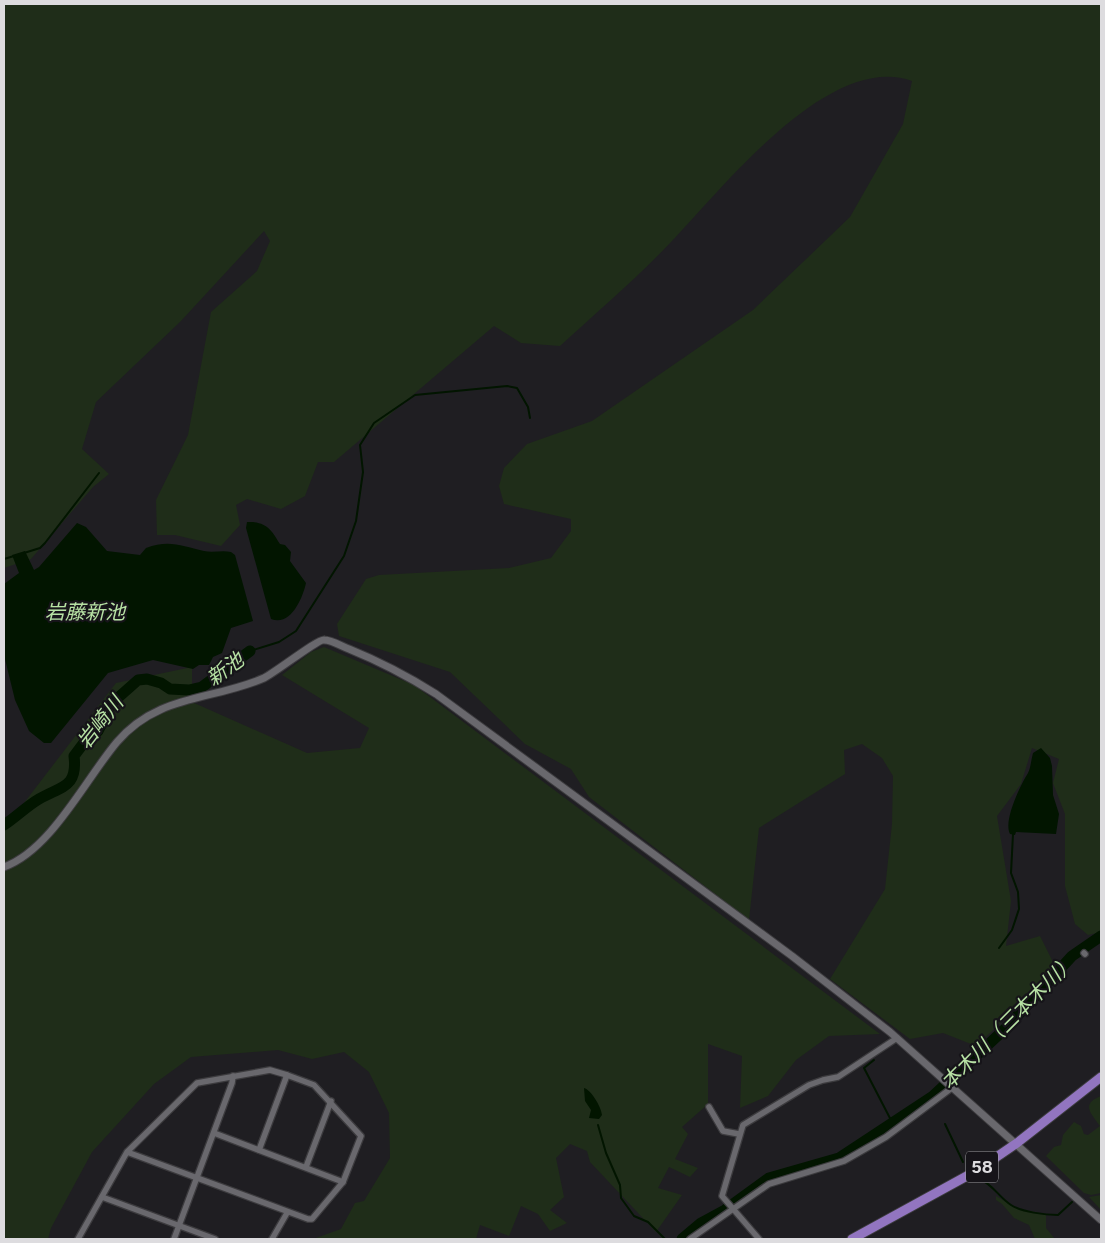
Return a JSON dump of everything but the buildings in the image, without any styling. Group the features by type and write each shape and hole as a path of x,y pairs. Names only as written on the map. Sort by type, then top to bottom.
{"main road":[{"name":"58","path":"852,1239 976,1171 1017,1143 1101,1077"}],"street":[{"path":"4,867 17,862 36,848 117,742 141,720 171,704 263,678 286,666 315,641 326,640 379,660 436,694 792,956 897,1038 1017,1143 1101,1220"},
{"path":"759,1239 724,1201 723,1191 738,1134 747,1122 809,1085 823,1080 838,1078 897,1038"},
{"path":"78,1239 127,1152 198,1083 270,1070 287,1075 314,1085 331,1101 360,1136 342,1182 312,1219 303,1218 127,1152"},
{"path":"259,1150 287,1075"},
{"path":"174,1239 214,1133 233,1076"},
{"path":"690,1239 778,1180 844,1161 886,1137 953,1087"},
{"path":"306,1167 331,1101"},
{"path":"710,1107 722,1131 738,1134"},
{"path":"214,1133 342,1182"},
{"path":"102,1197 215,1239"},
{"path":"272,1239 287,1212"}],"shaded area":[{"path":"4,4 1101,4 1101,932 1088,935 1075,924 1065,886 1065,814 1053,783 1059,759 1032,748 1021,784 997,816 1011,901 1006,946 1040,936 1054,964 1020,1005 976,1046 943,1033 910,1039 830,979 885,889 892,824 893,776 882,758 862,744 844,750 845,774 759,828 749,920 589,797 571,769 525,744 450,672 339,636 337,624 366,579 379,575 509,568 551,558 571,531 571,519 504,504 499,486 504,468 527,444 592,421 753,310 850,217 903,124 912,81 880,77 847,86 813,105 780,130 748,160 658,256 560,346 521,343 494,326 334,462 318,462 305,496 281,509 247,499 236,505 240,525 221,546 175,535 157,535 156,500 188,435 211,312 257,271 270,241 264,231 181,321 96,402 82,449 109,474 93,487 31,559 4,568"},
{"path":"324,647 414,685 880,1034 829,1036 796,1060 768,1096 740,1108 742,1056 708,1044 708,1104 682,1127 688,1134 675,1159 698,1168 690,1177 669,1167 658,1188 682,1195 656,1232 590,1162 587,1151 570,1144 556,1158 564,1197 550,1210 567,1223 550,1231 538,1214 521,1206 509,1236 480,1225 476,1239 313,1239 341,1229 355,1203 364,1201 390,1158 389,1113 369,1072 344,1052 312,1059 278,1050 191,1057 154,1084 92,1152 51,1228 48,1239 4,1239 4,829 116,683 192,667 192,702 307,753 360,748 369,728 282,675 311,652"},
{"path":"1101,1096 1101,1193 1091,1195 1084,1193 1046,1156 1054,1147 1061,1145 1063,1135 1074,1122 1081,1126 1084,1134 1088,1135 1100,1126 1089,1109 1089,1105"},
{"path":"1101,1195 1101,1210 1089,1197"},
{"path":"996,1196 1018,1209 1046,1214 1046,1228 1055,1239 1035,1239 1029,1225 1014,1218 996,1200"}],"water":[{"path":"247,522 264,525 280,544 285,545 291,552 290,561 306,583 299,603 290,615 284,619 271,619 246,528"},
{"name":"岩藤新池","path":"77,523 86,527 107,551 140,555 146,548 154,545 169,544 182,545 207,552 231,552 235,555 253,621 231,628 222,653 213,657 209,665 199,665 193,669 153,660 108,673 51,743 44,743 29,731 15,700 4,655 4,584 19,573 12,555 25,551 34,570 39,567"},
{"path":"1041,748 1050,758 1052,766 1053,795 1059,814 1056,834 1016,832 1015,835 1010,834 1008,828 1013,804 1029,771 1033,753"},
{"path":"584,1088 593,1095 598,1103 602,1115 599,1119 589,1118 591,1110 585,1101"}],"waterway":[{"path":"250,651 279,642 296,631 344,556 356,521 363,472 360,445 374,423 415,395 507,386 517,388 528,407 530,418"},
{"path":"24,553 40,548 45,543 99,473"},
{"path":"4,559 14,556"},
{"name":"岩崎川","path":"4,825 35,802 66,785 75,767 74,756 86,740 98,731 112,703 138,680 147,679 161,683 170,689 189,690 202,687 250,651"},
{"path":"999,948 1012,930 1019,909 1018,892 1011,873 1013,834"},
{"name":"本木川（三本木川）","path":"682,1239 701,1223 725,1210 769,1178 839,1158 933,1096 1007,1027 1072,956 1101,936"},
{"path":"874,1060 864,1068 893,1124"},
{"path":"945,1124 963,1162"},
{"path":"598,1125 606,1153 620,1185 621,1198 634,1216 648,1222 665,1239"},
{"path":"980,1179 989,1184 1011,1205 1027,1211 1058,1215 1072,1202"}],"water label":[{"name":"新池","path":"225,669"}]}
